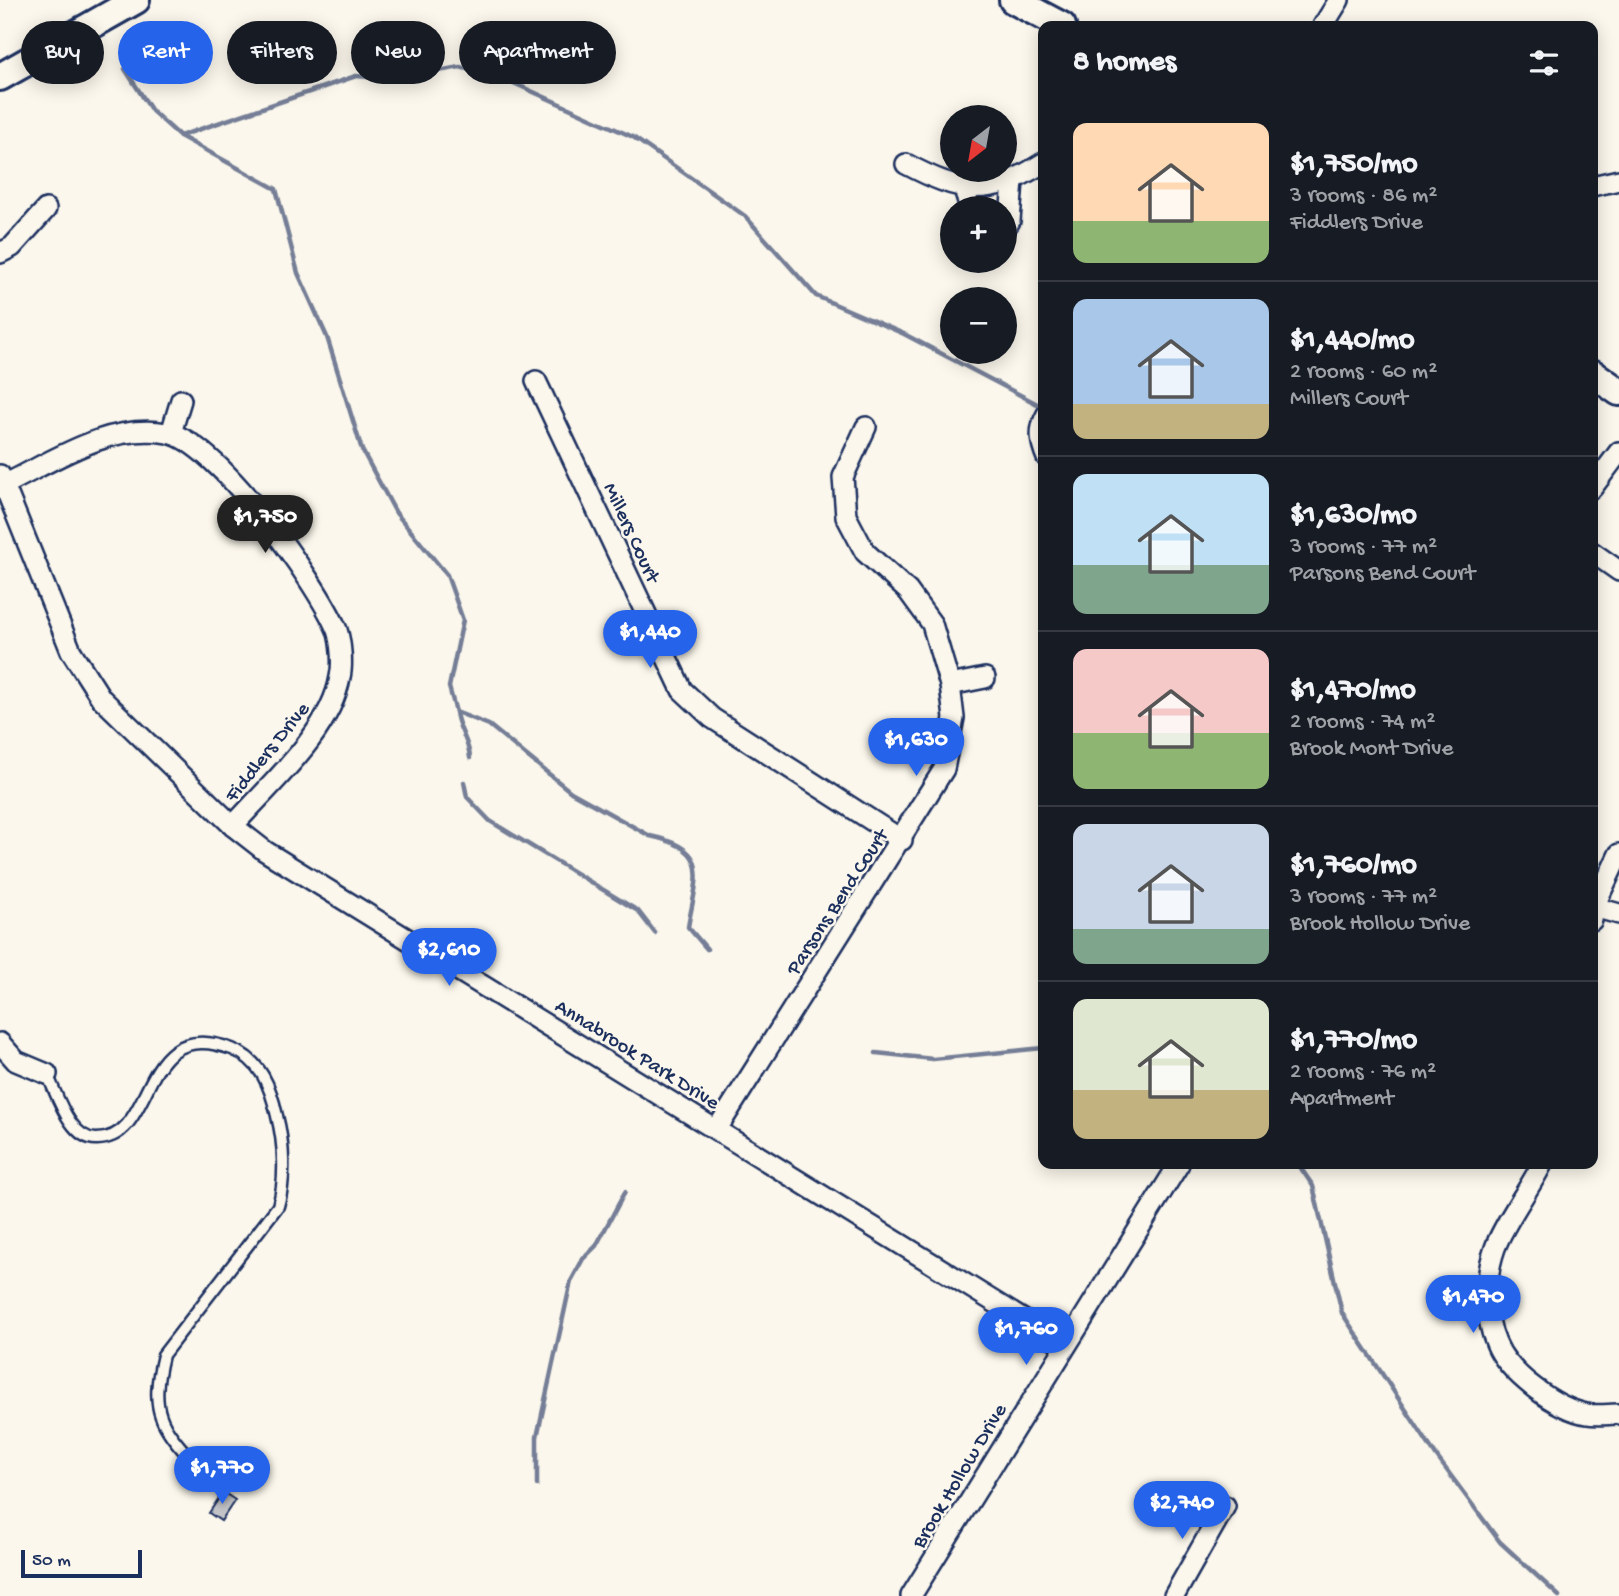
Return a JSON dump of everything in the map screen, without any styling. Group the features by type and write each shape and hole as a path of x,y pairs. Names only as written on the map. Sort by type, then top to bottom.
{"main road":[{"path":"0,77 136,0"},
{"path":"1013,0 1053,21"},
{"path":"1598,377 1619,392"}],"street":[{"path":"1326,21 1339,0"},
{"path":"906,164 962,196"},
{"path":"1017,178 1038,166"},
{"path":"1598,185 1619,180"},
{"path":"974,196 1008,182"},
{"path":"0,253 12,247 46,209"},
{"name":"Millers Court","path":"536,381 682,690 712,718 902,840"},
{"path":"171,433 181,400"},
{"name":"Parsons Bend Court","path":"717,1129 902,840 944,769 954,718 950,685 932,624 908,591 865,552 846,516 843,477 866,427"},
{"name":"Fiddlers Drive","path":"2,480 102,437 146,430 171,433 191,443 231,477 322,600 338,633 341,676 333,702 321,725 233,826"},
{"path":"1598,480 1619,452"},
{"name":"Annabrook Park Drive","path":"2,480 71,652 102,698 233,826 265,851 1064,1345"},
{"path":"1598,556 1619,572"},
{"path":"950,685 985,678"},
{"path":"1598,902 1619,854"},
{"path":"1598,914 1619,914"},
{"path":"0,1043 16,1061 47,1074"},
{"name":"Brook Hollow Drive","path":"911,1596 1064,1345 1176,1169"},
{"path":"1539,1169 1496,1246 1488,1274 1489,1318 1496,1345 1515,1370 1547,1399 1587,1414 1619,1415"},
{"path":"1174,1596 1225,1506"}],"lane":[{"path":"1038,421 1038,449"},
{"path":"47,1074 71,1122 83,1136 96,1139 110,1135 128,1122 160,1063 188,1044 213,1042 241,1052 259,1068 271,1090 279,1123 283,1189 278,1206 163,1355 157,1381 156,1402 160,1420 202,1472"}],"building":[{"path":"223,1492 235,1500 221,1521 209,1513"}],"waterway":[{"path":"180,136 356,76 395,79 460,67 507,80 633,137 745,216 816,296 904,334 1038,404"},
{"path":"135,84 152,111 180,136 276,189 298,273 327,337 362,450 396,513 447,575 463,620 449,687 456,712 489,725 571,792 650,836 684,849 696,868 688,927 707,949"},
{"path":"456,712 470,758"},
{"path":"464,782 467,797 490,821 638,911 655,933"},
{"path":"876,1053 933,1059 1038,1048"},
{"path":"1301,1169 1313,1186 1342,1313 1437,1457 1500,1542 1559,1596"},
{"path":"537,1485 537,1437 571,1281 583,1259 596,1246 625,1192"}]}
